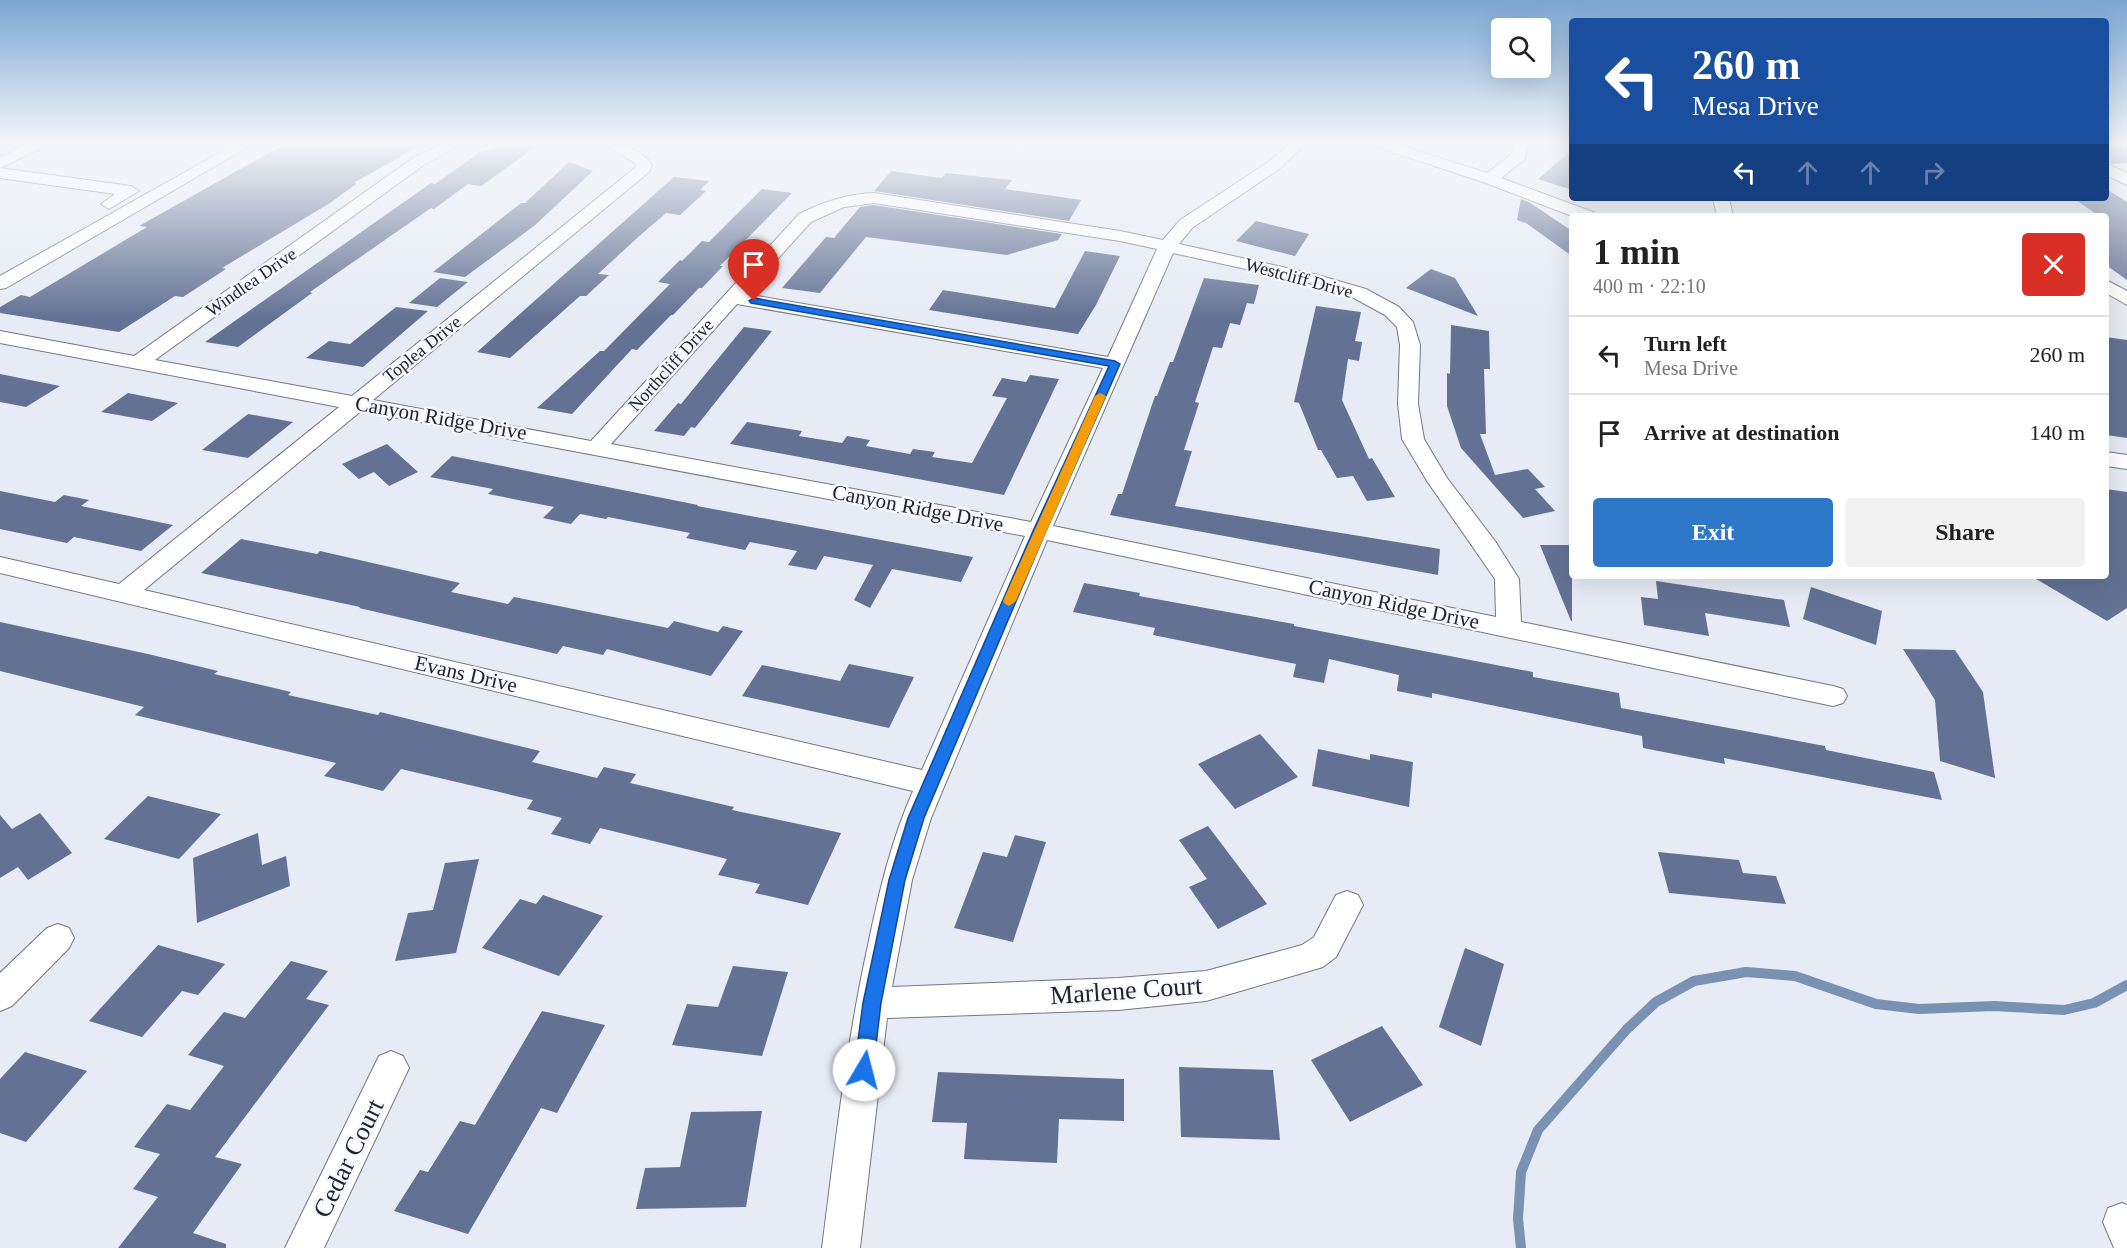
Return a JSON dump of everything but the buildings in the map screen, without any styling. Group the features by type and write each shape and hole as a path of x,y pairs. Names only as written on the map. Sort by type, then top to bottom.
{"street":[{"path":"94,202 134,208"},
{"path":"0,284 144,202"},
{"name":"Windlea Drive","path":"139,362 362,202"},
{"name":"Toplea Drive","path":"123,594 602,202"},
{"name":"Northcliff Drive","path":"597,447 805,218 840,202"},
{"name":"Westcliff Drive","path":"901,202 1120,236 1314,279 1359,293 1392,311 1406,326 1410,345 1408,404 1413,440 1438,481 1487,547 1507,579 1509,628"},
{"path":"841,1248 872,1003 897,880 916,818 1040,531 1167,247 1186,224 1219,202"},
{"path":"1551,202 1579,213"},
{"path":"2109,287 2127,299"},
{"path":"732,297 1115,364"},
{"name":"Canyon Ridge Drive","path":"0,337 1040,531 1833,696"},
{"path":"2109,459 2127,462"},
{"name":"Evans Drive","path":"0,565 931,784"},
{"name":"Marlene Court","path":"872,1003 1118,994 1206,986 1311,957 1325,947 1347,905"},
{"path":"0,996 58,938"},
{"name":"Cedar Court","path":"304,1248 391,1068"}],"waterway":[{"path":"1521,1248 1518,1219 1521,1172 1538,1130 1627,1029 1656,1002 1694,981 1746,972 1795,976 1876,1004 1919,1009 1994,1006 2064,1010 2094,1003 2127,985"}],"slow traffic":[{"path":"1009,601 1100,396"}],"route":[{"path":"754,301 1115,364 916,818 897,880 872,1003 864,1070"}]}
